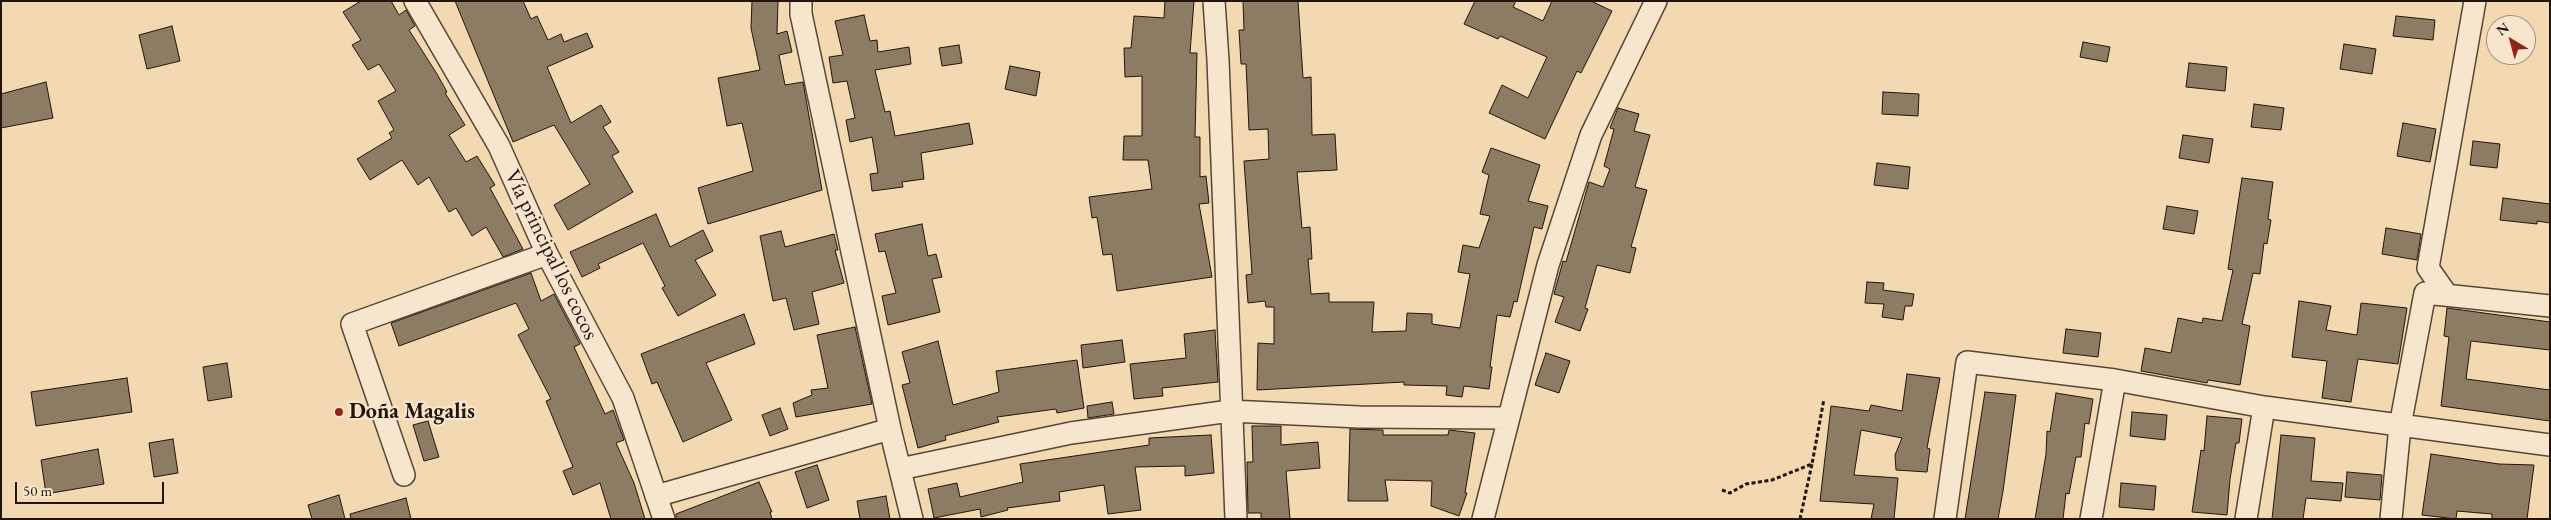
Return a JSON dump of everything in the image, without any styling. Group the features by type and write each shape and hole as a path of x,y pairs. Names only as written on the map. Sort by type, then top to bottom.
{"street":[{"name":"Vía principal los cocos","path":"415,1 499,146 546,254 623,398 664,519"},
{"path":"801,1 801,14 890,429 912,519"},
{"path":"1214,1 1236,519"},
{"path":"1483,519 1548,265 1591,135 1656,1"},
{"path":"2447,295 2428,268 2475,1"},
{"path":"404,475 352,324 546,254"},
{"path":"2391,519 2400,426 2425,293 2550,306"},
{"path":"1945,519 1968,362 2115,380 2264,407 2550,445"},
{"path":"2091,519 2115,380"},
{"path":"2246,519 2264,407"},
{"path":"900,469 1071,433 1230,411 1359,417 1508,418"},
{"path":"656,496 890,429"}],"path":[{"path":"1800,519 1824,399"},
{"path":"1722,490 1730,493 1746,484 1772,480 1812,464"}],"building":[{"path":"361,1 391,1 399,15 406,10 415,26 409,30 437,74 447,92 445,93 465,125 449,135 466,162 477,156 495,185 490,188 523,249 503,257 486,227 472,236 456,208 449,212 429,177 418,185 402,160 370,180 357,159 392,138 389,133 394,130 378,101 396,91 379,64 368,70 352,45 361,40 343,12"},
{"path":"455,1 523,1 531,19 537,16 548,40 561,34 564,42 587,33 593,47 547,67 571,123 601,105 611,122 603,127 619,152 612,156 633,192 568,230 554,205 590,184 554,125 513,142"},
{"path":"752,1 778,1 777,34 787,31 792,52 779,55 785,85 803,82 822,190 708,224 698,188 753,171 742,123 727,126 718,78 760,70 751,28"},
{"path":"1165,1 1194,1 1190,53 1197,53 1195,137 1200,137 1200,177 1206,176 1209,203 1199,204 1212,277 1117,291 1112,254 1103,255 1097,217 1092,218 1089,197 1152,189 1148,160 1123,160 1124,136 1142,136 1142,76 1125,77 1124,48 1131,48 1134,16 1164,18"},
{"path":"1243,1 1298,1 1303,78 1311,77 1312,135 1335,134 1337,170 1297,172 1302,228 1310,227 1312,259 1308,259 1311,294 1329,293 1329,302 1374,302 1372,332 1406,331 1407,313 1432,314 1432,324 1460,328 1470,274 1458,272 1463,245 1479,248 1490,216 1480,214 1489,175 1482,172 1491,148 1540,165 1528,201 1548,206 1542,229 1534,227 1517,302 1514,301 1510,317 1497,315 1489,389 1464,386 1462,397 1446,395 1447,386 1404,385 1404,382 1257,390 1258,343 1274,344 1274,307 1266,307 1265,301 1248,303 1246,275 1252,274 1244,161 1269,159 1268,129 1249,130 1246,64 1241,64 1239,30 1244,30"},
{"path":"1475,1 1516,1 1513,7 1543,21 1552,1 1591,1 1612,11 1581,73 1577,71 1545,139 1489,113 1502,85 1528,98 1547,57 1500,36 1498,39 1464,24"},
{"path":"864,15 870,41 877,40 878,52 909,47 911,64 875,70 885,112 890,111 895,136 969,123 973,144 921,153 924,179 902,182 903,187 872,191 870,174 878,173 872,137 850,142 846,120 855,118 847,81 833,83 829,57 843,55 835,21"},
{"path":"2396,16 2435,20 2433,40 2393,36"},
{"path":"172,26 180,61 147,69 139,35"},
{"path":"2083,42 2110,47 2107,62 2080,57"},
{"path":"2344,44 2376,49 2372,74 2340,69"},
{"path":"959,45 962,63 942,66 939,48"},
{"path":"2189,63 2227,67 2225,91 2186,87"},
{"path":"1010,66 1040,72 1036,96 1005,89"},
{"path":"46,82 53,118 1,128 1,94"},
{"path":"1883,92 1919,94 1918,116 1882,114"},
{"path":"2254,104 2284,108 2281,130 2251,127"},
{"path":"1618,108 1639,114 1634,131 1650,135 1635,187 1647,190 1631,247 1636,248 1630,273 1597,265 1585,308 1588,309 1580,331 1555,322 1564,297 1554,294 1563,261 1566,262 1589,182 1603,187 1610,169 1604,166 1614,129 1610,128"},
{"path":"2403,123 2436,129 2430,162 2397,156"},
{"path":"2183,135 2213,139 2209,163 2179,158"},
{"path":"2473,141 2500,144 2497,168 2470,165"},
{"path":"1877,163 1910,167 1908,189 1874,185"},
{"path":"2242,178 2273,182 2268,219 2271,220 2267,244 2264,243 2260,274 2253,273 2242,324 2250,326 2240,385 2208,380 2207,383 2141,371 2145,348 2171,353 2178,318 2202,323 2203,318 2222,321 2233,270 2228,269"},
{"path":"2503,198 2550,204 2550,223 2537,221 2537,224 2500,220"},
{"path":"2167,206 2198,211 2194,234 2163,229"},
{"path":"656,214 670,247 703,230 713,251 695,260 716,295 678,316 662,288 665,286 643,243 598,264 600,268 582,277 570,252"},
{"path":"922,224 928,256 936,254 942,277 932,279 940,312 888,325 882,296 896,293 885,251 879,252 875,234"},
{"path":"2386,228 2421,234 2417,260 2382,254"},
{"path":"781,231 785,247 834,234 838,250 835,250 844,283 812,292 819,324 794,330 786,298 773,301 760,236"},
{"path":"531,273 541,301 554,294 580,344 574,347 605,414 613,410 624,440 616,443 634,483 645,519 611,519 600,483 573,495 563,471 573,467 546,401 551,399 518,335 529,329 516,303 399,346 391,323"},
{"path":"1867,282 1884,283 1883,290 1914,294 1912,306 1905,306 1903,320 1882,317 1884,304 1865,303"},
{"path":"2299,301 2331,306 2326,330 2357,335 2361,303 2407,308 2398,364 2358,359 2351,402 2322,398 2327,361 2292,357"},
{"path":"2447,308 2550,322 2550,350 2471,341 2466,379 2550,390 2550,421 2441,406 2449,337 2444,336"},
{"path":"744,314 755,344 706,363 732,420 683,442 657,382 652,384 641,354"},
{"path":"855,327 872,404 796,417 793,403 812,395 811,390 828,388 817,335"},
{"path":"2066,329 2101,333 2098,357 2063,353"},
{"path":"1215,330 1218,382 1162,388 1163,396 1134,399 1130,364 1186,358 1184,334"},
{"path":"1122,340 1125,362 1083,368 1081,345"},
{"path":"938,341 953,405 999,392 996,371 1077,360 1084,408 1057,413 1056,409 997,417 999,422 945,436 946,440 918,448 902,385 910,383 902,352"},
{"path":"1546,353 1570,361 1559,393 1535,385"},
{"path":"227,363 232,397 208,401 203,367"},
{"path":"1907,374 1940,378 1927,448 1930,449 1927,472 1896,470 1895,455 1902,438 1861,430 1854,475 1898,478 1894,519 1871,519 1874,504 1820,501 1831,406 1869,411 1871,405 1902,411"},
{"path":"127,378 132,412 36,426 31,392"},
{"path":"1985,392 2016,395 2003,491 1998,519 1965,519"},
{"path":"2056,393 2093,399 2089,424 2085,423 2081,457 2076,457 2069,494 2066,493 2063,519 2035,519 2046,454 2047,431 2050,432"},
{"path":"1112,402 1114,414 1088,418 1087,406"},
{"path":"780,408 788,429 770,436 762,415"},
{"path":"2132,412 2167,415 2165,440 2130,436"},
{"path":"2207,416 2242,419 2239,443 2236,443 2230,479 2227,515 2192,512 2201,450 2204,451"},
{"path":"428,421 439,457 424,461 413,425"},
{"path":"1252,426 1281,426 1281,445 1318,442 1320,468 1286,471 1290,519 1261,519 1261,513 1248,513 1247,462 1253,462"},
{"path":"1350,429 1383,430 1383,435 1448,435 1449,430 1475,433 1465,493 1467,493 1459,516 1431,506 1432,481 1385,480 1388,501 1348,501"},
{"path":"1211,435 1214,473 1185,476 1185,466 1135,467 1141,510 1108,514 1104,485 1059,492 1060,501 1007,508 1008,510 981,517 980,509 934,518 928,489 957,483 960,497 1023,482 1020,464 1149,445 1149,438"},
{"path":"2281,435 2315,438 2311,481 2343,483 2341,501 2306,498 2303,519 2272,519"},
{"path":"173,439 178,473 154,477 149,443"},
{"path":"98,449 104,484 46,494 41,460"},
{"path":"2431,454 2499,464 2534,465 2527,519 2492,519 2492,514 2457,511 2456,519 2422,515"},
{"path":"817,465 829,500 807,508 795,472"},
{"path":"2347,472 2382,475 2380,500 2345,497"},
{"path":"759,482 772,512 770,512 772,519 676,519 676,514"},
{"path":"2121,483 2156,486 2154,510 2119,507"},
{"path":"339,495 345,519 312,519 308,505"},
{"path":"886,496 890,519 860,519 857,501"},
{"path":"406,498 411,519 351,519 350,514"}],"place":[{"name":"Doña Magalis","path":"339,412"}]}
